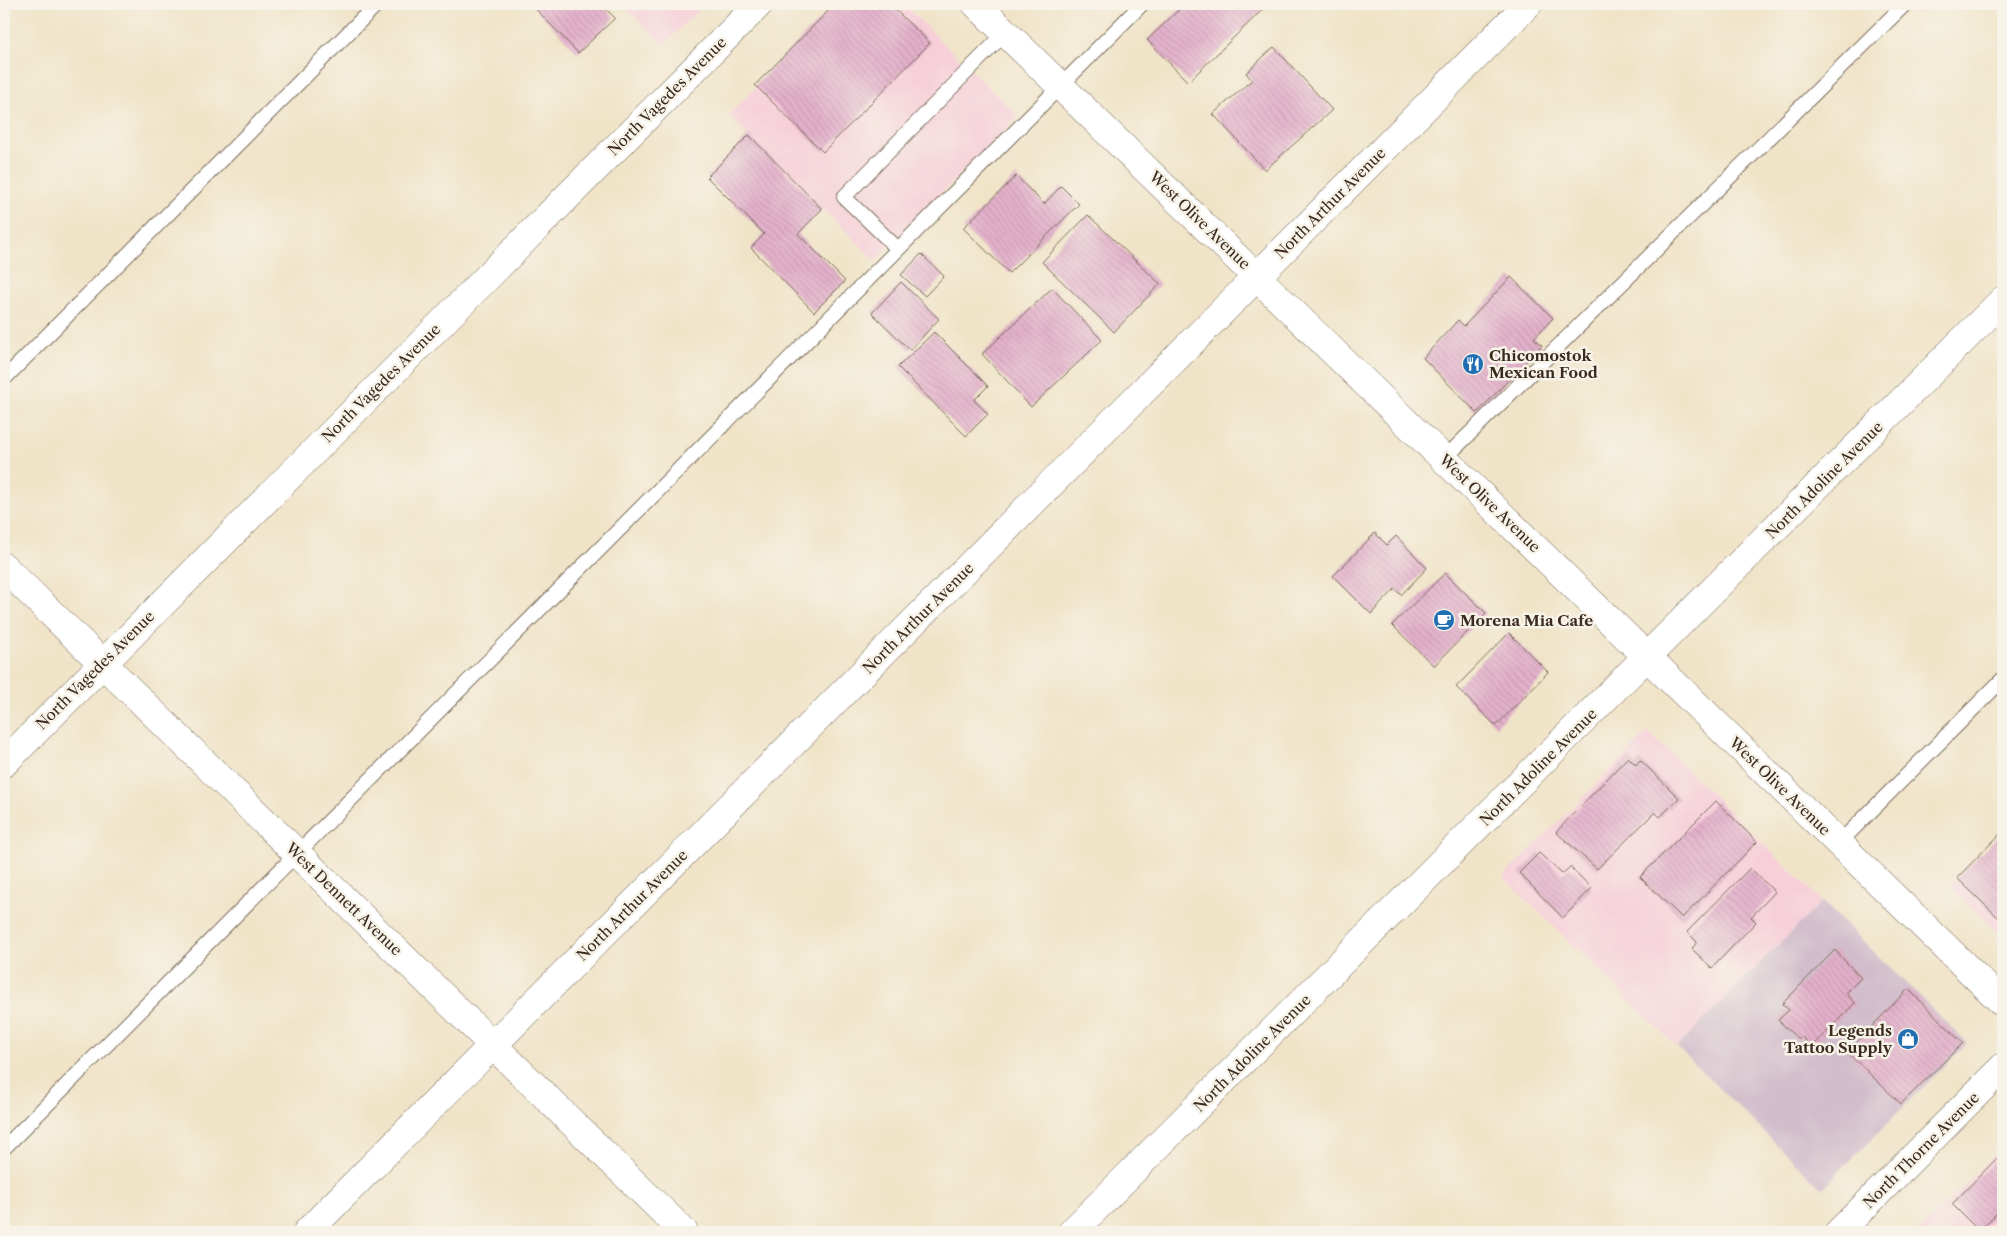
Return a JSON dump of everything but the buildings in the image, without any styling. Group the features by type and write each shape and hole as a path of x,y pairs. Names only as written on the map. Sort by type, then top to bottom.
{"street":[{"name":"North Vagedes Avenue","path":"4,763 759,4"},
{"name":"West Olive Avenue","path":"976,4 1258,276 2003,1003"},
{"name":"North Arthur Avenue","path":"307,1232 1528,4"},
{"name":"North Adoline Avenue","path":"1072,1232 2003,300"},
{"name":"West Dennett Avenue","path":"4,567 684,1232"},
{"name":"North Thorne Avenue","path":"1842,1231 2003,1067"}],"lane":[{"path":"4,379 377,4"},
{"path":"4,1148 1142,4"},
{"path":"1445,458 1905,4"},
{"path":"898,249 844,197 1006,32"},
{"path":"1838,843 2003,679"}],"shaded area":[{"path":"622,4 704,4 664,45"},
{"path":"839,4 903,4 1018,116 875,260 728,115"},
{"path":"1648,732 1822,901 1677,1047 1503,877"},
{"path":"2003,831 2003,938 1949,886"},
{"path":"1822,901 1967,1043 1822,1189 1677,1047"},
{"path":"2003,1146 2003,1232 1917,1232"}],"place":[{"name":"Chicomostok Mexican Food","path":"1473,364"},
{"name":"Morena Mia Cafe","path":"1444,620"},
{"name":"Legends Tattoo Supply","path":"1908,1039"}]}
